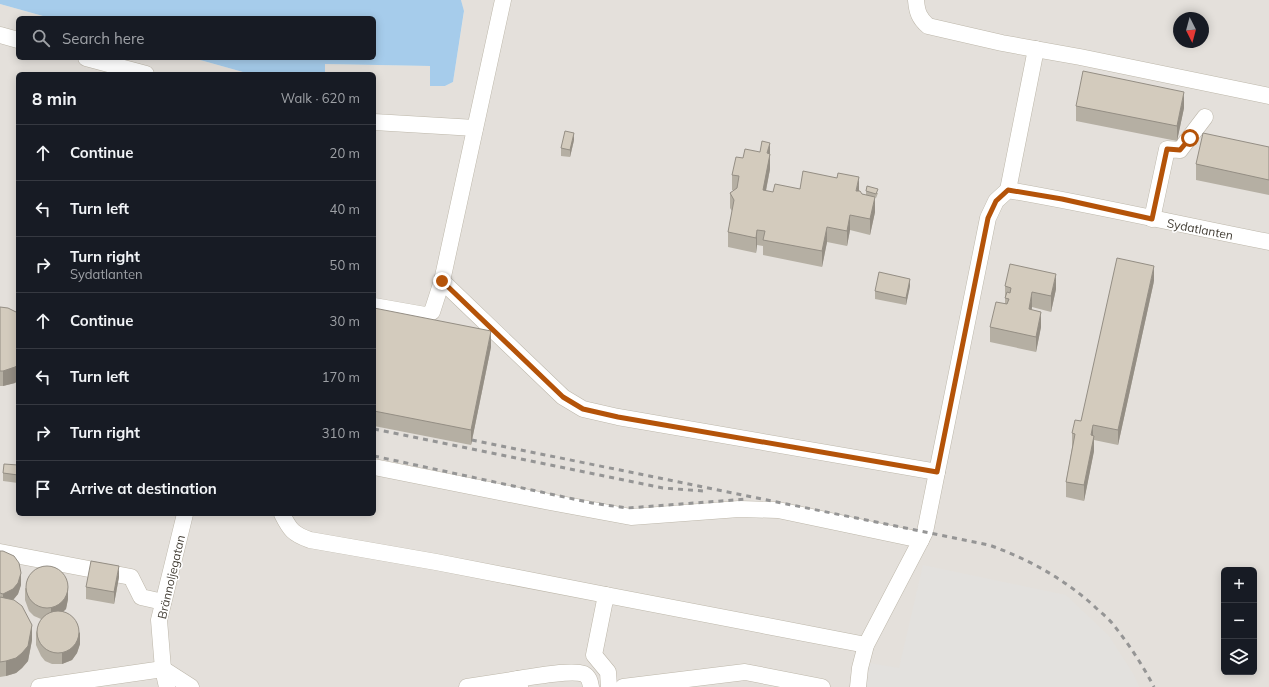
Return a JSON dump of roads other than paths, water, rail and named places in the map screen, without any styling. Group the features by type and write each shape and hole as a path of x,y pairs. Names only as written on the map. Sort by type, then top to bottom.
{"street":[{"path":"376,306 425,315 432,312 442,281 502,0"},
{"path":"916,0 917,11 921,20 928,26 1269,96"},
{"path":"0,35 16,39"},
{"path":"858,687 860,668 866,645 925,532 988,218 996,201 1008,190 1036,49"},
{"path":"94,60 138,72"},
{"path":"1152,219 1167,149 1180,150 1205,117"},
{"path":"376,122 475,128"},
{"name":"Sydatlanten","path":"1008,190 1062,199 1152,219 1269,242"},
{"path":"442,281 563,397 583,409 618,417 937,472"},
{"path":"376,467 631,517 739,508 778,510 921,540"},
{"name":"Brännoljegatan","path":"167,687 163,669 159,620 184,516"},
{"path":"283,516 289,527 297,535 310,540 421,559 866,645"},
{"path":"0,552 131,577 140,597 163,602"},
{"path":"606,595 594,655 608,672 609,687"},
{"path":"39,687 163,669 191,687"},
{"path":"467,687 519,683 574,672 585,675 590,680 591,687"},
{"path":"623,687 745,672 822,687"}],"water":[{"path":"0,0 461,0 464,11 453,82 445,86 430,86 430,66 325,64 325,72 243,72 200,60 376,60 376,16 43,16 0,4"}],"railway":[{"path":"376,429 663,488 703,491"},
{"path":"462,438 989,545 1003,550 1044,570 1070,587 1094,606 1110,621 1124,638 1154,687"},
{"path":"376,456 592,503 627,508 748,499"}]}
